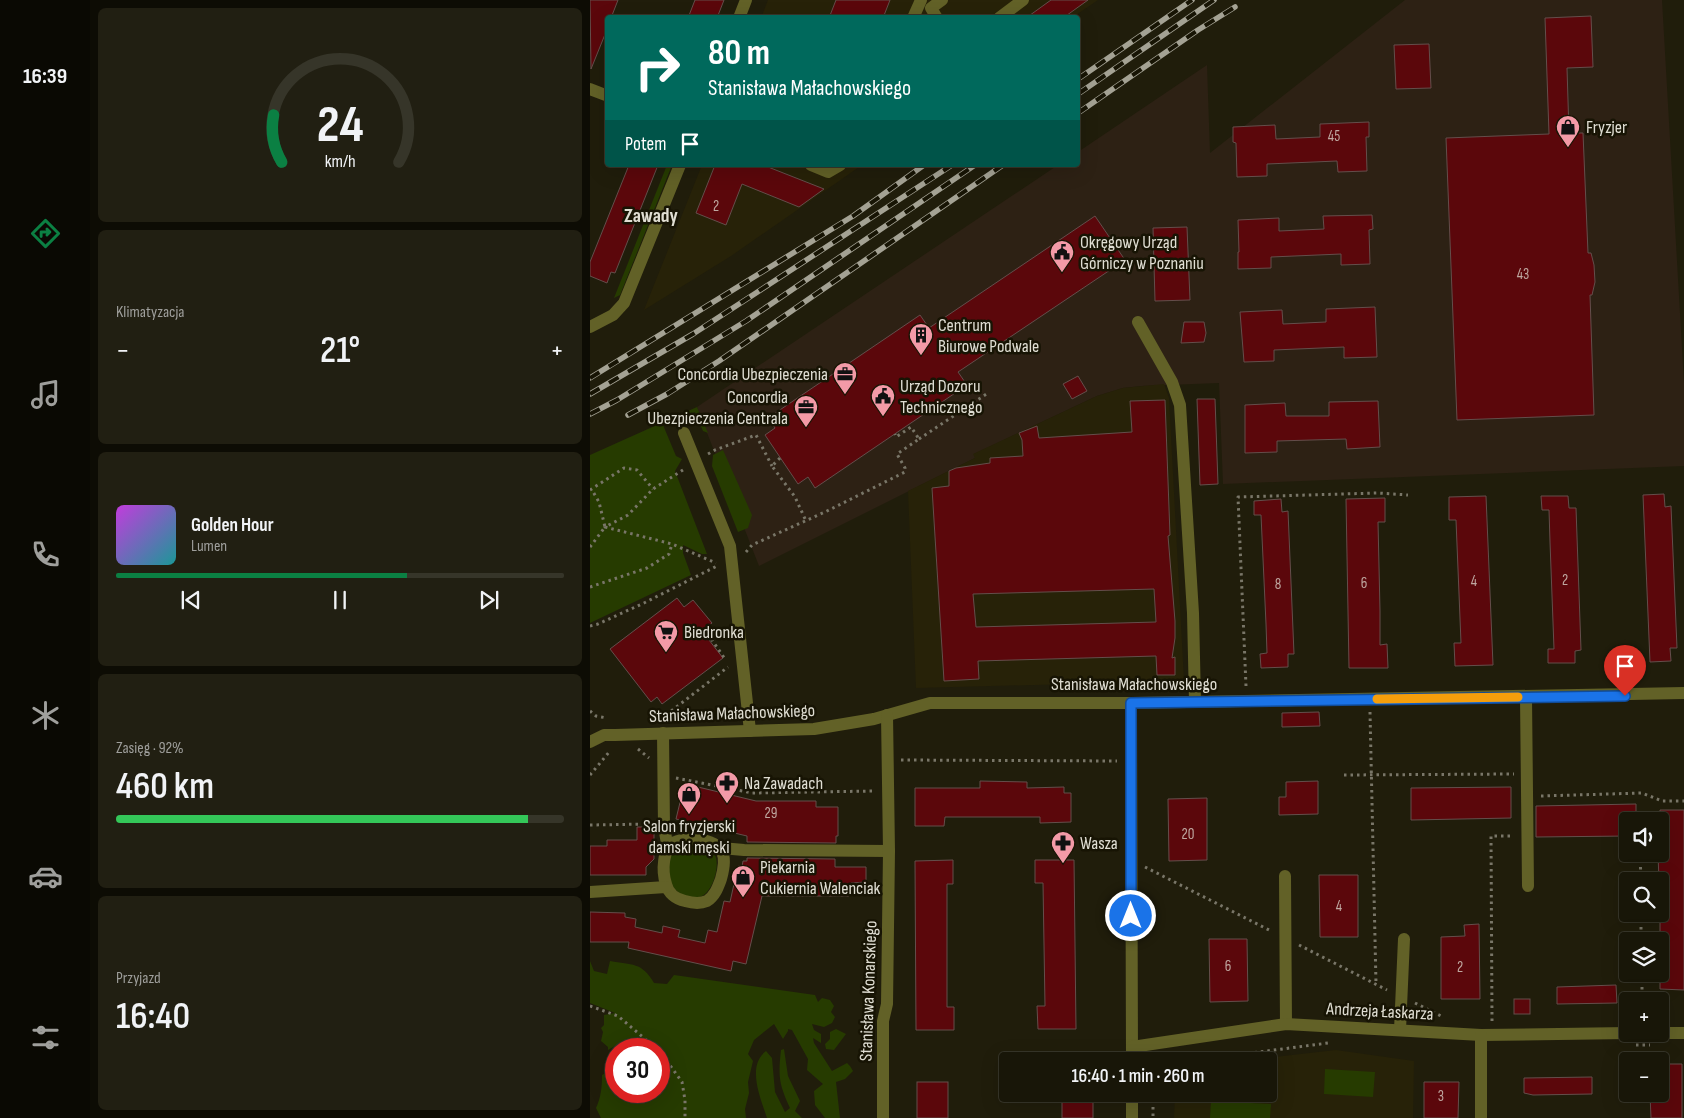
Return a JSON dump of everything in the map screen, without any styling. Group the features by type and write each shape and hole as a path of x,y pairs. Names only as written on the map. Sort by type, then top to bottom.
{"street":[{"path":"740,15 746,0"},
{"path":"914,15 921,0"},
{"path":"935,15 931,8 942,0"},
{"path":"1003,15 1024,0"},
{"path":"590,89 605,95"},
{"path":"590,327 613,315 624,304 679,167"},
{"path":"816,167 828,172 837,167"},
{"path":"1138,322 1172,382 1180,405 1193,613 1195,701"},
{"path":"684,433 730,546 750,730"},
{"name":"Stanisława Małachowskiego","path":"590,742 604,735 814,729 855,724 930,703 1131,703 1684,694"},
{"path":"1526,697 1528,886"},
{"path":"1131,703 1132,1052"},
{"name":"Stanisława Konarskiego","path":"882,1118 883,1020 887,1004 889,851 887,715"},
{"path":"663,732 664,827 668,849 664,868 666,887 672,895 680,900 697,903 706,901 714,895 725,865 720,848 712,841 697,839 674,842 668,849"},
{"path":"720,848 744,850 889,851"},
{"path":"1285,876 1286,1024"},
{"path":"590,892 666,887"},
{"path":"1400,1030 1404,939"},
{"name":"Andrzeja Łaskarza","path":"1132,1047 1286,1024 1486,1035 1619,1033"},
{"path":"1669,1033 1684,1033"},
{"path":"1480,1118 1486,1035"},
{"path":"1132,1102 1132,1118"}],"path":[{"path":"745,555 748,548 752,545 806,521 905,472 905,468 897,454 988,394"},
{"path":"895,434 896,437 911,427 919,439"},
{"path":"590,547 605,527 628,515 652,489 714,450 756,435 772,466 795,497 806,521"},
{"path":"772,466 780,458"},
{"path":"605,527 599,502 591,490 624,468 637,470 652,489"},
{"path":"1246,700 1238,497 1378,493 1408,495"},
{"path":"605,527 672,544 733,570"},
{"path":"590,587 647,568 669,554 672,544"},
{"path":"590,626 644,603 719,564"},
{"path":"707,627 710,637 724,656 730,672"},
{"path":"661,719 741,656"},
{"path":"1370,699 1376,984"},
{"path":"590,775 615,745"},
{"path":"632,745 676,778 752,792 888,790"},
{"path":"888,760 1131,761"},
{"path":"1344,775 1527,774"},
{"path":"1527,796 1642,793 1662,801 1684,801"},
{"path":"590,825 655,824"},
{"path":"1486,1035 1491,836 1528,836"},
{"path":"1131,860 1445,1018"},
{"path":"590,1006 618,1016 644,1038"},
{"path":"670,1066 682,1082 685,1118"},
{"path":"1153,1102 1153,1118"}],"shaded area":[{"path":"768,0 1098,0 1076,15 762,15"},
{"path":"1405,0 1662,0 1684,383 1684,466 1223,484 1219,383 1123,388 1097,396 974,454 975,458 759,566 697,407 1055,167 1080,167 1080,151 1207,65 1210,153"},
{"path":"701,167 859,167 731,256 644,310"},
{"path":"1164,384 1169,398 1184,681 916,688 908,491 975,458 973,454 1097,396 1123,388"},
{"path":"1336,1050 1414,1061 1413,1118 1174,1118 1175,1102 1277,1102 1277,1057"}],"green space":[{"path":"666,167 671,167 620,295 614,298"},
{"path":"697,407 708,433 703,431 695,412 663,425 676,456 682,459 675,471 707,554 702,554 683,545 683,553 691,575 590,623 590,455"},
{"path":"723,450 752,515 748,528 738,532 712,466 713,455"},
{"path":"683,847 710,849 716,858 717,865 712,885 702,896 691,897 683,895 676,890 670,881 669,868 673,851"},
{"path":"590,961 594,971 607,974 610,961 636,966 645,971 654,983 667,984 674,975 815,995 818,1002 822,998 830,1000 834,1006 831,1012 835,1017 832,1023 824,1027 812,1024 814,1030 821,1034 821,1043 813,1038 814,1043 832,1071 847,1063 853,1071 845,1079 836,1082 840,1118 825,1118 815,1105 814,1091 823,1084 807,1070 808,1059 792,1030 788,1029 783,1039 774,1024 754,1040 748,1054 753,1061 748,1082 749,1093 745,1109 746,1118 601,1118 596,1108 601,1092 602,1075 605,1073 605,1103 670,1103 670,1038 605,1038 605,1044 601,1041 604,1015 615,1013 590,1003"},
{"path":"836,1029 846,1034 834,1050 826,1049 825,1044 830,1039 830,1032"},
{"path":"784,1049 788,1076 800,1101 795,1111 802,1118 767,1118 759,1092 756,1074 757,1065 760,1057 766,1051 772,1058 775,1092 785,1112 790,1108 780,1080 781,1050"},
{"path":"1325,1069 1375,1072 1373,1097 1324,1094"},
{"path":"1211,1102 1271,1104 1270,1118 1210,1118"}],"building":[{"path":"590,0 618,0 612,15 605,15 605,34 591,69"},
{"path":"695,0 724,0 718,15 689,15"},
{"path":"836,0 890,0 884,15 830,15"},
{"path":"1051,0 1088,0 1067,15 1030,15"},
{"path":"1591,16 1593,67 1567,68 1569,133 1583,133 1588,253 1591,253 1594,265 1595,282 1592,295 1590,295 1594,415 1457,420 1446,138 1549,134 1545,18"},
{"path":"1429,44 1431,88 1396,89 1394,45"},
{"path":"1369,122 1369,137 1366,137 1367,171 1338,172 1337,161 1267,164 1267,176 1237,177 1236,143 1233,142 1233,127 1275,125 1276,139 1320,137 1320,124"},
{"path":"628,167 657,167 615,273 611,272 607,283 590,276 590,262"},
{"path":"714,167 768,167 824,189 799,207 742,184 726,225 696,213"},
{"path":"1372,215 1373,229 1369,230 1370,264 1341,265 1341,254 1271,257 1271,268 1238,269 1238,220 1279,218 1279,231 1324,229 1323,216"},
{"name":"Centrum Biurowe Podwale","path":"1095,216 1125,260 958,372 967,385 815,488 808,477 798,484 765,435 775,428 768,418 920,315 929,328"},
{"path":"1187,227 1190,300 1155,301 1153,228"},
{"path":"1375,307 1377,357 1344,358 1344,347 1274,350 1274,361 1244,362 1240,312 1282,310 1283,324 1326,322 1326,309"},
{"path":"1184,322 1204,322 1206,333 1204,342 1181,343"},
{"path":"1078,376 1087,391 1072,399 1063,384"},
{"path":"1197,399 1215,399 1218,484 1200,485"},
{"path":"1165,400 1170,535 1168,536 1175,621 1172,658 1175,657 1175,675 1157,675 1156,656 978,661 979,679 944,681 932,488 949,486 949,471 956,468 990,463 990,458 1023,456 1022,440 1019,433 1037,426 1039,438 1132,432 1130,401","holes":["1154,589 1156,622 976,627 973,594"]},
{"path":"1378,401 1380,447 1347,449 1346,439 1277,441 1277,452 1245,453 1245,405 1285,403 1286,416 1329,416 1329,402"},
{"path":"1664,494 1665,507 1671,506 1677,648 1670,648 1671,661 1650,662 1643,495"},
{"path":"1486,496 1493,665 1455,666 1454,643 1461,643 1456,520 1449,520 1449,497"},
{"path":"1541,496 1568,496 1569,508 1576,508 1581,650 1575,651 1575,663 1548,663 1548,649 1554,649 1549,510 1542,510"},
{"path":"1385,498 1385,522 1378,522 1380,645 1387,644 1388,668 1349,668 1346,499"},
{"path":"1281,499 1282,512 1288,511 1294,654 1288,654 1288,667 1261,668 1260,654 1267,653 1266,624 1261,515 1254,515 1254,501"},
{"name":"Biedronka","path":"677,598 684,607 693,600 712,623 702,631 723,658 662,704 657,697 651,702 610,649"},
{"path":"1319,712 1320,726 1282,727 1282,713"},
{"path":"980,781 1027,782 1027,788 1064,787 1064,793 1071,793 1071,822 1040,823 1040,817 945,817 944,826 915,826 915,788 980,788"},
{"path":"1318,781 1318,814 1279,815 1279,797 1286,797 1286,782"},
{"path":"698,787 756,801 816,801 816,807 838,807 838,836 836,836 836,843 747,842 747,836 676,819 683,790 697,793"},
{"path":"1511,787 1511,818 1411,820 1411,788"},
{"path":"1207,798 1207,860 1169,861 1168,799"},
{"path":"1636,804 1636,812 1619,812 1619,836 1536,837 1536,806"},
{"path":"1660,810 1684,810 1684,990 1660,989 1660,982 1669,982 1669,932 1660,932 1660,922 1669,922 1669,872 1659,872 1658,862 1669,862 1669,812 1660,812"},
{"path":"637,827 654,827 654,859 646,867 646,875 590,875 590,846 607,846 607,840 637,840"},
{"path":"747,858 835,859 835,867 866,867 866,882 851,883 849,896 762,896 746,964 733,961 731,971 628,948 629,942 590,942 590,912 625,913 625,917 636,919 635,927 662,933 663,926 680,930 678,937 705,943 708,930 717,932 724,901 730,902 738,866 742,867 743,861 747,861"},
{"path":"953,860 953,884 947,884 947,1007 954,1007 954,1030 916,1030 915,861"},
{"path":"1035,860 1074,860 1076,1029 1038,1029 1037,1006 1045,1006 1043,883 1035,883"},
{"path":"1319,875 1358,875 1358,937 1320,937"},
{"path":"1479,924 1480,999 1441,999 1441,937 1465,936 1464,925"},
{"path":"1209,939 1247,939 1248,1001 1210,1002"},
{"path":"1616,985 1617,1003 1557,1004 1557,987"},
{"path":"1514,999 1530,999 1530,1014 1514,1014"},
{"path":"1669,1064 1682,1064 1682,1118 1651,1118 1650,1102 1669,1102"},
{"path":"1592,1077 1592,1094 1533,1095 1524,1093 1524,1078"},
{"path":"917,1082 948,1082 948,1118 917,1118"},
{"path":"1424,1082 1459,1082 1458,1118 1424,1118"},
{"path":"1062,1102 1093,1102 1093,1118 1062,1118"}],"railway":[{"path":"1080,78 1192,0"},
{"path":"1080,93 1214,0"},
{"path":"1080,112 1198,30 1235,7"},
{"path":"590,378 853,216 921,167"},
{"path":"590,394 693,334 949,167"},
{"path":"590,414 617,400 746,321 972,167"},
{"path":"628,415 667,394 719,361 1000,167"}],"slow traffic":[{"path":"1377,699 1518,697"}],"place":[{"name":"Fryzjer","path":"1568,148"},
{"name":"Okręgowy Urząd Górniczy w Poznaniu","path":"1062,273"},
{"name":"Centrum Biurowe Podwale","path":"921,356"},
{"name":"Concordia Ubezpieczenia","path":"845,395"},
{"name":"Urząd Dozoru Technicznego","path":"883,417"},
{"name":"Concordia Ubezpieczenia Centrala","path":"806,428"},
{"name":"Biedronka","path":"666,653"},
{"name":"Na Zawadach","path":"727,804"},
{"name":"Salon fryzjerski damski męski","path":"689,815"},
{"name":"Wasza","path":"1063,864"},
{"name":"Piekarnia Cukiernia Walenciak","path":"743,898"}],"district":[{"name":"Zawady","path":"651,215"}],"route":[{"path":"1131,916 1131,703 1625,696"}]}
